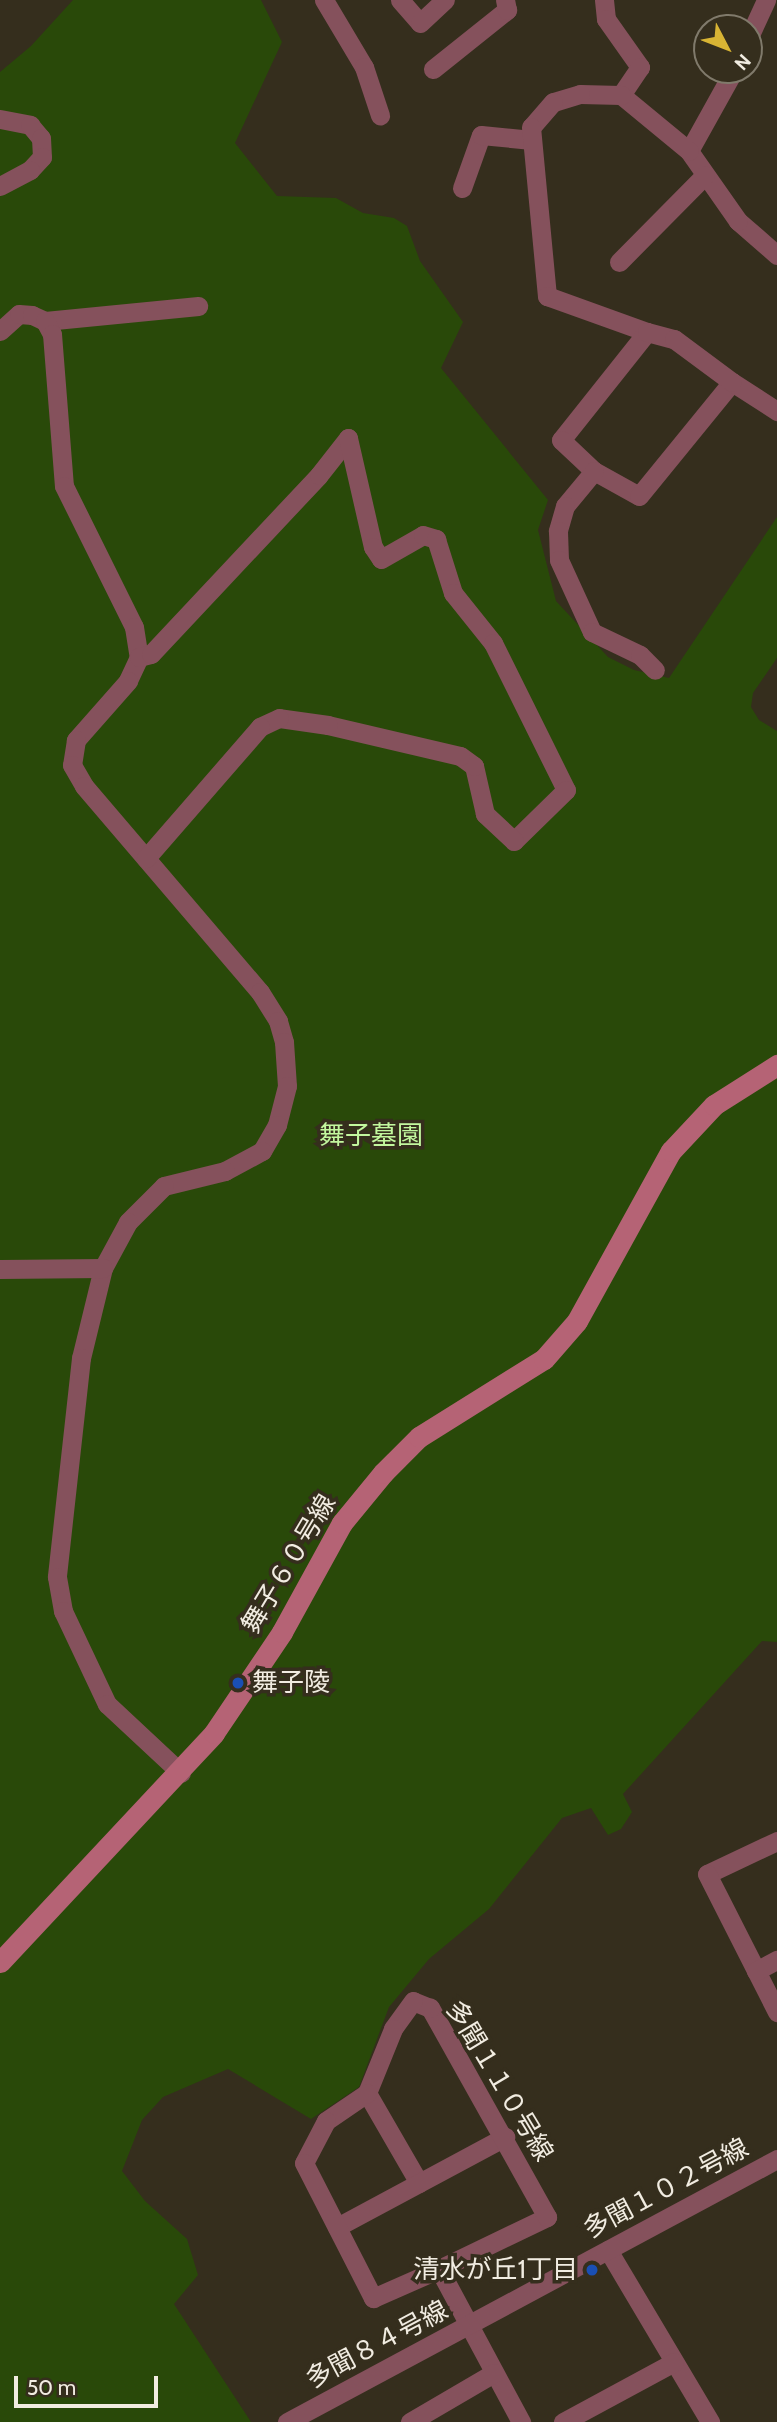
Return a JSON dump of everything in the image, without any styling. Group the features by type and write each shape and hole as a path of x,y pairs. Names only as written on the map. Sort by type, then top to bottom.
{"street":[{"path":"324,0 364,66 380,115"},
{"path":"400,0 420,23 445,0"},
{"path":"433,69 507,10 505,0"},
{"path":"604,0 606,19 640,67 621,95"},
{"path":"689,151 726,84"},
{"path":"777,255 738,221 689,151 621,95 580,94 553,102 531,127 547,296 674,339 777,411"},
{"path":"0,119 30,125 41,138 42,157 30,170 0,187"},
{"path":"462,188 481,135 532,140"},
{"path":"619,262 705,176"},
{"path":"0,331 19,314 44,321 198,306"},
{"path":"44,321 52,334 64,486 134,627 139,657 128,681 76,740 72,765 146,858 260,992 278,1021 287,1086 277,1125 262,1151 225,1171 164,1186 128,1222 103,1268 81,1358 57,1577 71,1633 107,1704 181,1773"},
{"path":"647,332 561,440 594,471 639,496 732,382"},
{"path":"139,657 150,654 348,438 373,547 381,559 423,535 436,539 453,593 493,643 566,790 513,841 485,814 474,766 460,756 328,725 279,718 260,727 146,858"},
{"path":"594,471 565,506 558,531 559,560 592,632 640,655 655,670"},
{"name":"舞子６０号線","path":"0,1962 181,1773 214,1733 282,1632 342,1523 383,1473 419,1437 544,1359 577,1321 671,1152 714,1105 777,1065"},
{"path":"0,1269 103,1268"},
{"path":"777,1841 707,1874 777,2012"},
{"path":"756,1971 777,1960"},
{"name":"多聞１１０号線","path":"367,2093 393,2029 413,2001 430,2008 505,2137 547,2217 439,2269"},
{"path":"419,2183 367,2093 326,2121 304,2163 373,2298 439,2269 468,2325"},
{"path":"337,2227 505,2137"},
{"name":"多聞１０２号線","path":"468,2325 777,2159"},
{"path":"608,2250 710,2422"},
{"name":"多聞８４号線","path":"287,2422 468,2325 521,2422"},
{"path":"563,2422 674,2362"},
{"path":"410,2422 494,2373"}],"green space":[{"name":"舞子墓園","path":"73,0 261,0 282,42 235,143 277,196 336,198 363,213 394,218 407,226 420,261 463,322 441,368 548,500 538,530 556,601 608,657 634,670 669,678 777,517 777,658 753,693 751,707 759,720 777,731 777,1642 762,1641 623,1794 632,1812 621,1829 608,1835 591,1808 562,1818 489,1909 429,1959 389,2007 359,2087 311,2119 228,2069 163,2097 142,2120 122,2171 145,2201 187,2239 198,2275 174,2304 251,2422 0,2422 0,72 31,46"}],"place":[{"name":"舞子陵","path":"238,1683"},
{"name":"清水が丘1丁目","path":"592,2270"}]}
